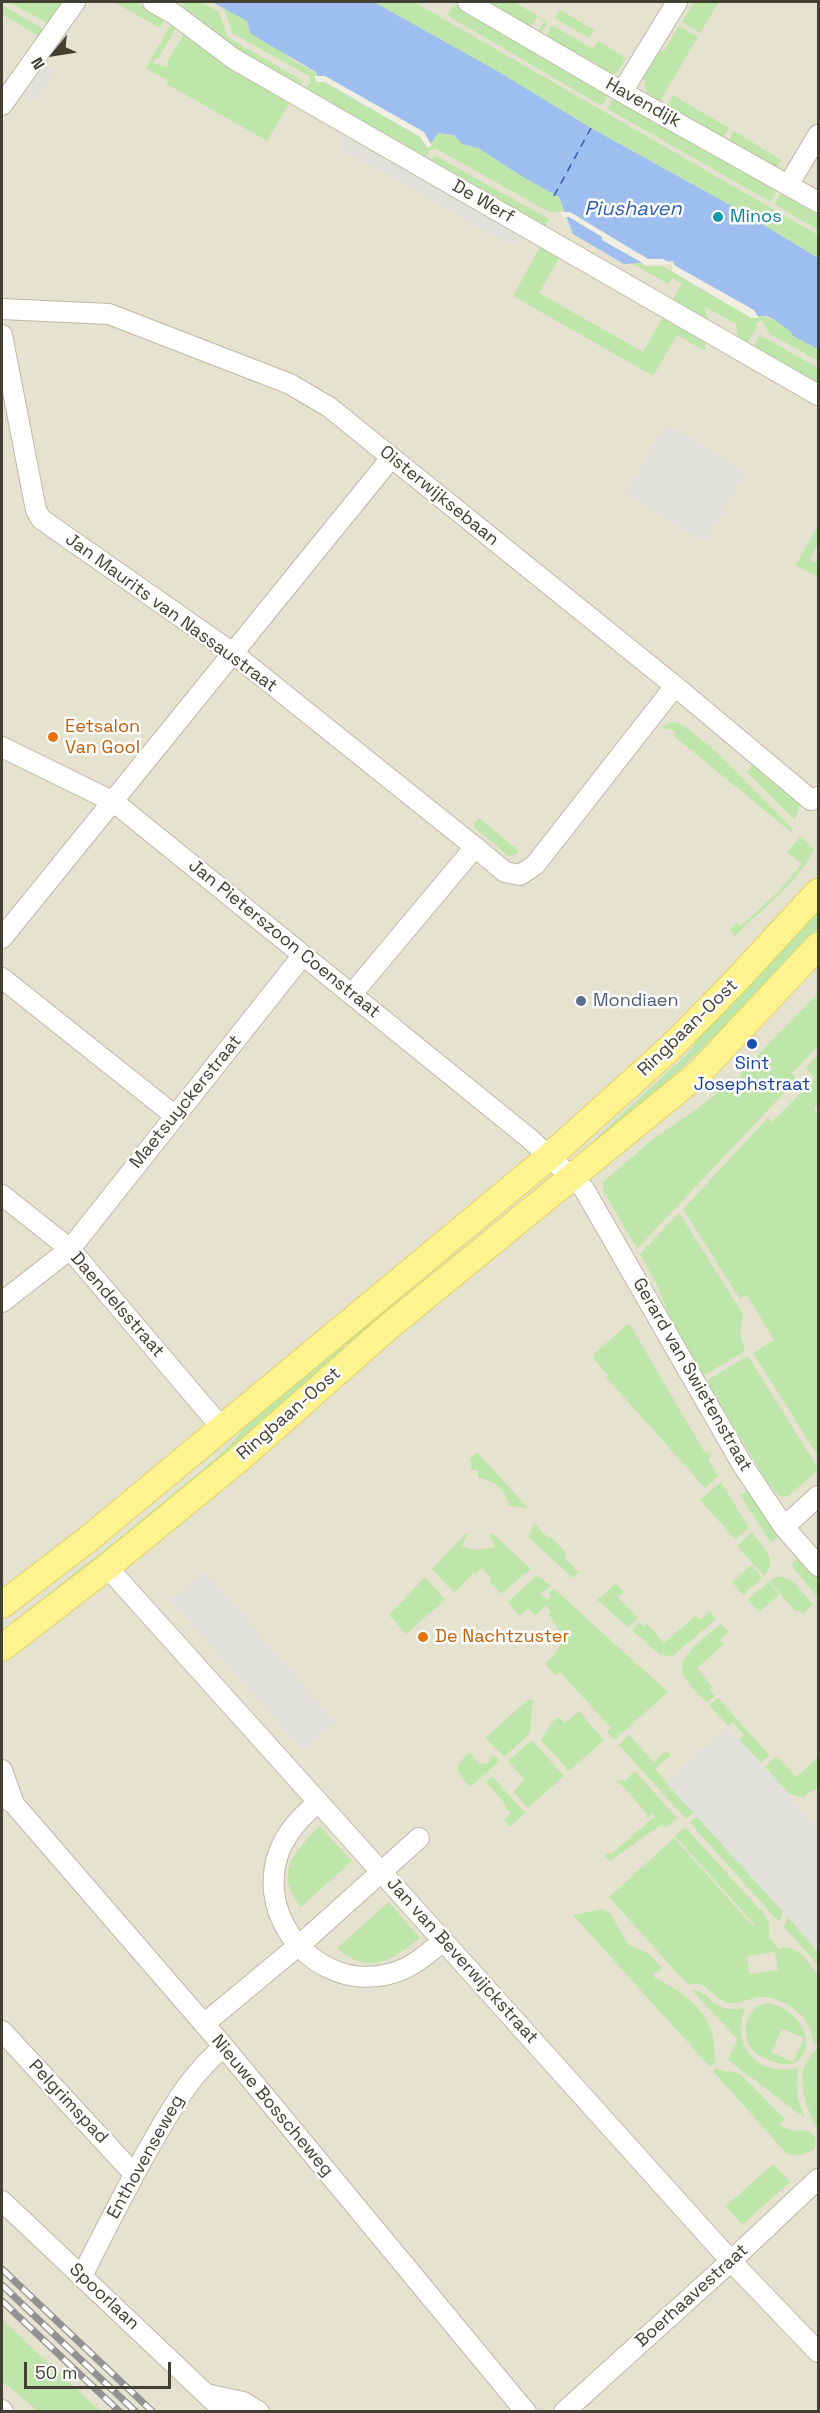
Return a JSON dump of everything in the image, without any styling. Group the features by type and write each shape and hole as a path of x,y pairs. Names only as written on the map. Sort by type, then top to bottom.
{"main road":[{"name":"Ringbaan-Oost","path":"2,1605 87,1540 550,1156 669,1049 819,892"},
{"name":"Ringbaan-Oost","path":"2,1648 108,1567 239,1459 386,1329 574,1178 699,1073 819,946"}],"street":[{"path":"2,105 75,2"},
{"name":"De Werf","path":"153,2 174,14 234,59 819,395"},
{"name":"Havendijk","path":"468,2 622,92 819,202"},
{"path":"622,92 677,2"},
{"path":"789,184 819,135"},
{"name":"Oisterwijksebaan","path":"2,309 109,314 290,384 329,407 675,686 811,800 819,797"},
{"name":"Jan Maurits van Nassaustraat","path":"2,335 36,510 41,519 234,654 505,872 520,875 535,864 675,686"},
{"path":"2,938 391,458"},
{"name":"Jan Pieterszoon Coenstraat","path":"2,747 114,802 550,1156"},
{"path":"351,994 475,847"},
{"name":"Maetsuyckerstraat","path":"2,1302 70,1249 303,955"},
{"path":"2,978 174,1115"},
{"path":"550,1156 574,1178"},
{"name":"Gerard van Swietenstraat","path":"574,1178 584,1189 742,1464 784,1527 819,1566"},
{"name":"Daendelsstraat","path":"2,1195 70,1249 221,1427"},
{"path":"784,1527 819,1496"},
{"name":"Jan van Beverwijckstraat","path":"108,1567 731,2261 819,2352"},
{"name":"Nieuwe Bosscheweg","path":"2,1770 8,1800 224,2047 513,2393 526,2412"},
{"path":"318,1802 294,1825 285,1839 275,1870 276,1903 280,1919 298,1946 324,1967 348,1974 372,1977 404,1970 418,1962 443,1941"},
{"path":"204,2024 298,1946 419,1838"},
{"name":"Pelgrimspad","path":"2,2031 134,2174"},
{"name":"Enthovenseweg","path":"82,2276 134,2174 195,2073 224,2047"},
{"name":"Boerhaavestraat","path":"564,2412 819,2179"},
{"name":"Spoorlaan","path":"2,2201 225,2412"},
{"path":"207,2394 243,2402 259,2412"}],"shaded area":[{"path":"2,2 818,2 818,2411 2,2411"},
{"path":"42,63 56,72 35,102 22,93"},
{"path":"345,134 520,233 512,246 338,147"},
{"path":"666,424 747,472 705,542 625,494"},
{"path":"205,1571 336,1722 303,1751 171,1600"},
{"path":"727,1727 818,1828 818,1950 666,1783"}],"green space":[{"path":"8,2 67,2 50,24"},
{"path":"114,2 135,2 165,19 160,28"},
{"path":"184,2 201,2 219,12 227,37 303,81 299,88 251,61 180,9"},
{"path":"374,2 414,2 818,235 818,258 739,210 591,128"},
{"path":"487,2 514,2 548,22 541,33 538,32 544,22 537,17 531,27"},
{"path":"694,2 719,2 700,33 682,22"},
{"path":"454,4 609,94 603,104 600,105 450,17 448,14"},
{"path":"2,5 43,29 45,31 41,38 2,14"},
{"path":"224,8 247,21 250,28 294,61 316,73 320,82 324,82 420,137 425,145 432,142 438,133 454,135 462,144 478,148 559,197 564,211 549,212 435,148 429,151 424,160 304,92 310,82 309,76 232,33"},
{"path":"560,10 594,30 589,38 555,18"},
{"path":"171,24 176,28 158,59 156,58 153,63 167,67 168,61 184,34 222,63 290,102 267,141 167,84 168,81 146,68"},
{"path":"552,25 593,49 598,41 626,58 616,74 609,73 546,36"},
{"path":"679,26 698,37 660,101 648,94 644,84 646,80 639,76 657,47 664,51"},
{"path":"671,94 729,128 723,138 667,106"},
{"path":"613,96 777,191 772,200 769,201 608,109"},
{"path":"734,131 781,160 776,169 728,141"},
{"path":"434,155 549,219 544,228 430,163"},
{"path":"781,193 818,215 818,230 777,206 775,203"},
{"path":"541,245 560,256 539,293 643,352 664,315 705,339 705,351 677,335 653,376 513,296"},
{"path":"641,263 647,266 662,266 757,315 775,320 793,336 818,349 818,361 770,334 761,320 756,324 757,327 746,346 738,338 736,324 705,307 708,323 671,302 682,284 672,278 668,284 633,264"},
{"path":"760,335 818,368 818,390 752,350"},
{"path":"818,526 818,543 810,559 818,564 818,577 796,565"},
{"path":"676,722 718,753 793,829 791,832 674,736 675,732 669,728 666,730 663,728 669,723"},
{"path":"753,765 800,804 795,820 747,772"},
{"path":"479,818 519,851 509,856 473,826"},
{"path":"801,836 814,850 806,863 788,886 735,936 730,930 737,923 740,927 778,892 802,864 787,852"},
{"path":"818,903 818,928 722,1029 654,1095 577,1156 692,1049 701,1031"},
{"path":"818,993 818,1046 792,1073 797,1079 637,1249 604,1192 603,1182 652,1140 730,1083 734,1086 742,1078 739,1075"},
{"path":"818,1054 816,1071 818,1104 814,1108 818,1120 818,1456 753,1353 774,1340 747,1295 740,1299 683,1209 768,1118 772,1122 815,1078 806,1068"},
{"path":"516,1192 520,1198 376,1319 339,1361 2,1637 2,1630 214,1460 232,1443 255,1414 338,1342 344,1348 347,1345 342,1339"},
{"path":"679,1213 743,1314 740,1333 745,1351 703,1376 672,1322 655,1281 640,1254"},
{"path":"629,1323 705,1453 707,1452 711,1457 708,1459 718,1476 705,1488 606,1377 608,1375 593,1358 594,1354"},
{"path":"748,1356 818,1468 787,1497 779,1496 768,1483 706,1381"},
{"path":"477,1452 528,1508 509,1506 499,1487 490,1481 478,1478 478,1470 472,1470 470,1459"},
{"path":"721,1482 749,1528 735,1539 700,1500"},
{"path":"747,1491 782,1533 771,1543 740,1495"},
{"path":"534,1523 567,1554 564,1557 579,1573 573,1578 528,1537"},
{"path":"752,1532 770,1559 764,1576 737,1546"},
{"path":"465,1534 467,1535 462,1547 475,1550 495,1547 490,1536 493,1534 531,1569 501,1594 489,1581 491,1578 482,1568 475,1574 473,1573 454,1593 432,1569"},
{"path":"800,1555 818,1577 818,1598 791,1565"},
{"path":"751,1565 762,1578 743,1595 732,1582"},
{"path":"537,1575 551,1586 540,1594 548,1600 553,1588 668,1692 614,1740 607,1732 611,1728 560,1672 555,1675 547,1666 546,1662 557,1651 560,1639 557,1627 549,1615 551,1612 546,1606 535,1615 529,1608 520,1616 508,1602"},
{"path":"425,1577 445,1600 406,1634 389,1615"},
{"path":"776,1577 792,1582 813,1605 802,1614 798,1610 796,1612 769,1581"},
{"path":"768,1582 779,1595 759,1612 748,1600"},
{"path":"616,1583 624,1592 618,1597 638,1618 628,1627 597,1600"},
{"path":"710,1611 716,1619 673,1656 660,1655 632,1630 640,1622 644,1627 647,1624 664,1643 696,1615 700,1620"},
{"path":"721,1624 729,1632 720,1640 724,1644 697,1668 712,1687 710,1690 715,1696 707,1703 687,1682 682,1667 684,1660 695,1646"},
{"path":"718,1698 769,1755 761,1763 739,1739 744,1735 733,1722 728,1726 709,1705"},
{"path":"528,1700 533,1700 530,1733 504,1757 486,1737"},
{"path":"579,1711 604,1740 569,1771 541,1740 552,1722 559,1717 565,1723"},
{"path":"629,1735 654,1762 666,1751 671,1755 655,1769 694,1812 686,1819 619,1745"},
{"path":"532,1740 564,1776 528,1808 514,1792 524,1779 508,1761"},
{"path":"470,1752 479,1764 488,1763 493,1755 500,1761 470,1787 459,1773 458,1766"},
{"path":"777,1756 796,1777 818,1757 818,1787 803,1797 790,1794 765,1767"},
{"path":"601,1761 619,1781 622,1779 624,1781 635,1771 677,1818 666,1828 662,1824 610,1861 605,1856 608,1853 610,1855 655,1816 653,1813 646,1820 647,1814"},
{"path":"492,1776 525,1813 510,1827 504,1820 511,1813 486,1782"},
{"path":"697,1816 783,1912 779,1922 690,1823"},
{"path":"320,1826 352,1861 301,1907 293,1895 288,1873 296,1854"},
{"path":"685,1827 764,1914 769,1923 769,1938 779,1949 797,1951 818,1975 818,2042 814,2045 810,2028 799,2012 780,2001 760,1997 728,2003 700,1984 688,1985 609,1897 674,1838 752,1925 754,1924 675,1836","holes":["775,1952 778,1970 750,1974 747,1956"]},
{"path":"389,1902 420,1938 399,1953 380,1962 360,1962 337,1948"},
{"path":"602,1909 610,1913 628,1944 649,1954 661,1967 660,1971 653,1973 655,1978 682,1994 698,2008 713,2036 715,2064 710,2067 573,1915"},
{"path":"788,1917 818,1952 818,1965 784,1927"},
{"path":"692,1990 699,1991 725,2008 745,2008 742,2035 745,2046 751,2056 760,2063 770,2068 783,2070 798,2068 797,2096 805,2118 728,2060 737,2039"},
{"path":"768,2003 785,2010 797,2020 804,2032 806,2044 803,2055 796,2062 783,2064 766,2059 757,2054 748,2043 746,2025 751,2012 758,2005","holes":["782,2029 804,2038 793,2062 771,2052"]},
{"path":"818,2048 818,2128 806,2103 803,2078 807,2062"},
{"path":"717,2068 741,2075 784,2118 785,2121 779,2123 783,2127 808,2131 812,2134 816,2139 814,2150 801,2155 787,2154 713,2071"},
{"path":"773,2164 790,2182 742,2225 726,2206"},
{"path":"2,2319 100,2411 38,2411 2,2381"}],"water":[{"name":"Piushaven","path":"212,2 374,2 497,71 591,128 739,210 818,258 818,349 793,336 775,320 767,316 749,316 673,272 677,269 673,261 624,264 573,234 559,197 478,148 462,144 454,135 438,133 432,142 425,146 420,137 325,82 320,82 316,72 251,34 247,21"}],"pier":[{"path":"314,76 325,76 424,132 432,146 427,148 420,137 325,82 317,82"},
{"path":"561,212 570,212 648,259 663,259 754,310 759,318 751,318 671,271 673,268 671,264 646,265 602,240 602,237 569,217 563,217"}],"ferry route":[{"path":"554,196 591,128"}],"railway":[{"path":"2,2269 153,2412"},
{"path":"2,2285 136,2412"},
{"path":"2,2301 120,2412"}],"place":[{"name":"Minos","path":"718,217"},
{"name":"Eetsalon Van Gool","path":"53,737"},
{"name":"Mondiaen","path":"581,1001"},
{"name":"Sint Josephstraat","path":"752,1044"},
{"name":"De Nachtzuster","path":"423,1637"}]}
